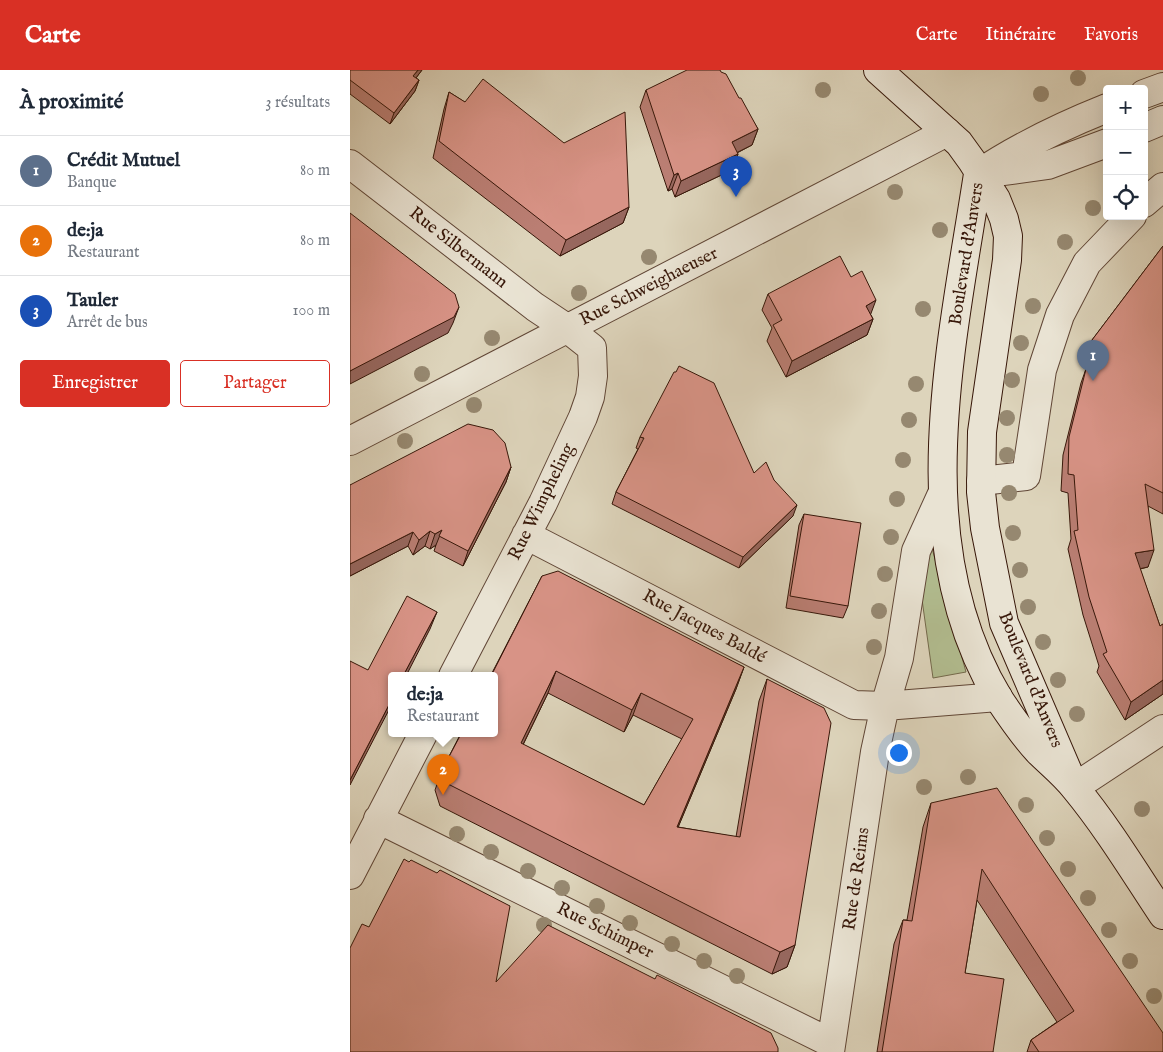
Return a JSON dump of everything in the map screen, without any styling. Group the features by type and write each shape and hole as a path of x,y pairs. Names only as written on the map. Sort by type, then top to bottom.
{"street":[{"path":"878,70 959,143 978,174"},
{"path":"1148,93 1163,87"},
{"path":"978,174 1008,154 1103,110"},
{"path":"1148,126 1163,120"},
{"name":"Rue Schweighaeuser","path":"350,441 947,132"},
{"path":"978,174 1017,171 1048,164 1103,144"},
{"name":"Rue Silbermann","path":"350,164 535,308 568,328"},
{"name":"Boulevard d'Anvers","path":"978,174 996,198 1008,236 1007,260 983,425 981,481 985,528 1004,622 1019,662 1075,787"},
{"name":"Boulevard d'Anvers","path":"978,174 949,375 942,496 947,547 965,625 979,660 998,697 1022,732 1075,787 1163,915"},
{"path":"1148,200 1163,187"},
{"path":"981,481 1026,476 1042,370 1060,315 1087,263 1128,220"},
{"name":"Rue Wimpheling","path":"455,672 526,535 583,417 590,397 593,376 592,348 568,328"},
{"name":"Boulevard d'Anvers","path":"942,496 916,551 911,569 899,658 885,706 998,697"},
{"name":"Rue Jacques Baldé","path":"526,535 854,705 885,706"},
{"name":"Rue de Reims","path":"830,1048 875,752 885,706"},
{"path":"1075,787 1163,729"},
{"path":"350,875 421,737"},
{"name":"Rue Schimper","path":"378,819 830,1048"}],"green space":[{"path":"930,541 966,672 933,678 918,571"}],"building":[{"path":"350,70 418,70 413,76 419,80 394,113 350,80"},
{"path":"687,70 720,70 726,74 758,129 732,142 738,154 681,181 678,173 674,175 646,90"},
{"path":"483,79 564,143 625,112 629,207 566,240 439,141 449,92 465,102"},
{"path":"350,213 455,294 459,307 454,317 350,371"},
{"path":"1163,246 1163,493 1145,484 1154,550 1135,553 1160,626 1163,624 1163,680 1131,702 1103,654 1107,652 1089,597 1074,531 1078,530 1074,475 1068,474 1069,437 1087,365 1100,353 1089,344"},
{"path":"840,256 851,277 862,271 876,300 866,306 873,319 792,361 773,325 782,320 768,294"},
{"path":"679,366 714,383 754,473 766,462 774,480 797,505 743,557 616,492 644,438 640,437"},
{"path":"468,424 493,430 505,443 511,467 468,551 439,536 442,530 435,534 430,531 419,540 413,532 350,564 350,485"},
{"path":"804,514 861,523 848,606 790,596"},
{"path":"558,571 744,667 677,827 740,837 767,679 824,708 831,723 795,945 780,952 448,784 443,768 459,737 498,737 498,672 493,672 542,576","holes":["556,671 632,710 641,693 693,719 644,805 521,743"]},
{"path":"407,596 437,612 405,672 388,672 388,707 350,780 350,661 368,670"},
{"path":"997,788 1163,1033 1163,1052 1039,1052 1031,1040 1074,1011 982,869 965,973 1004,979 993,1052 882,1052 903,920 912,921 931,803"},
{"path":"404,859 409,862 411,860 437,873 440,870 510,906 496,982 548,925 655,979 657,975 771,1033 778,1052 350,1052 350,948 362,924 369,927"}],"place":[{"name":"Tauler","path":"736,197"},
{"name":"Crédit Mutuel","path":"1093,381"},
{"name":"de:ja","path":"443,795"}]}
